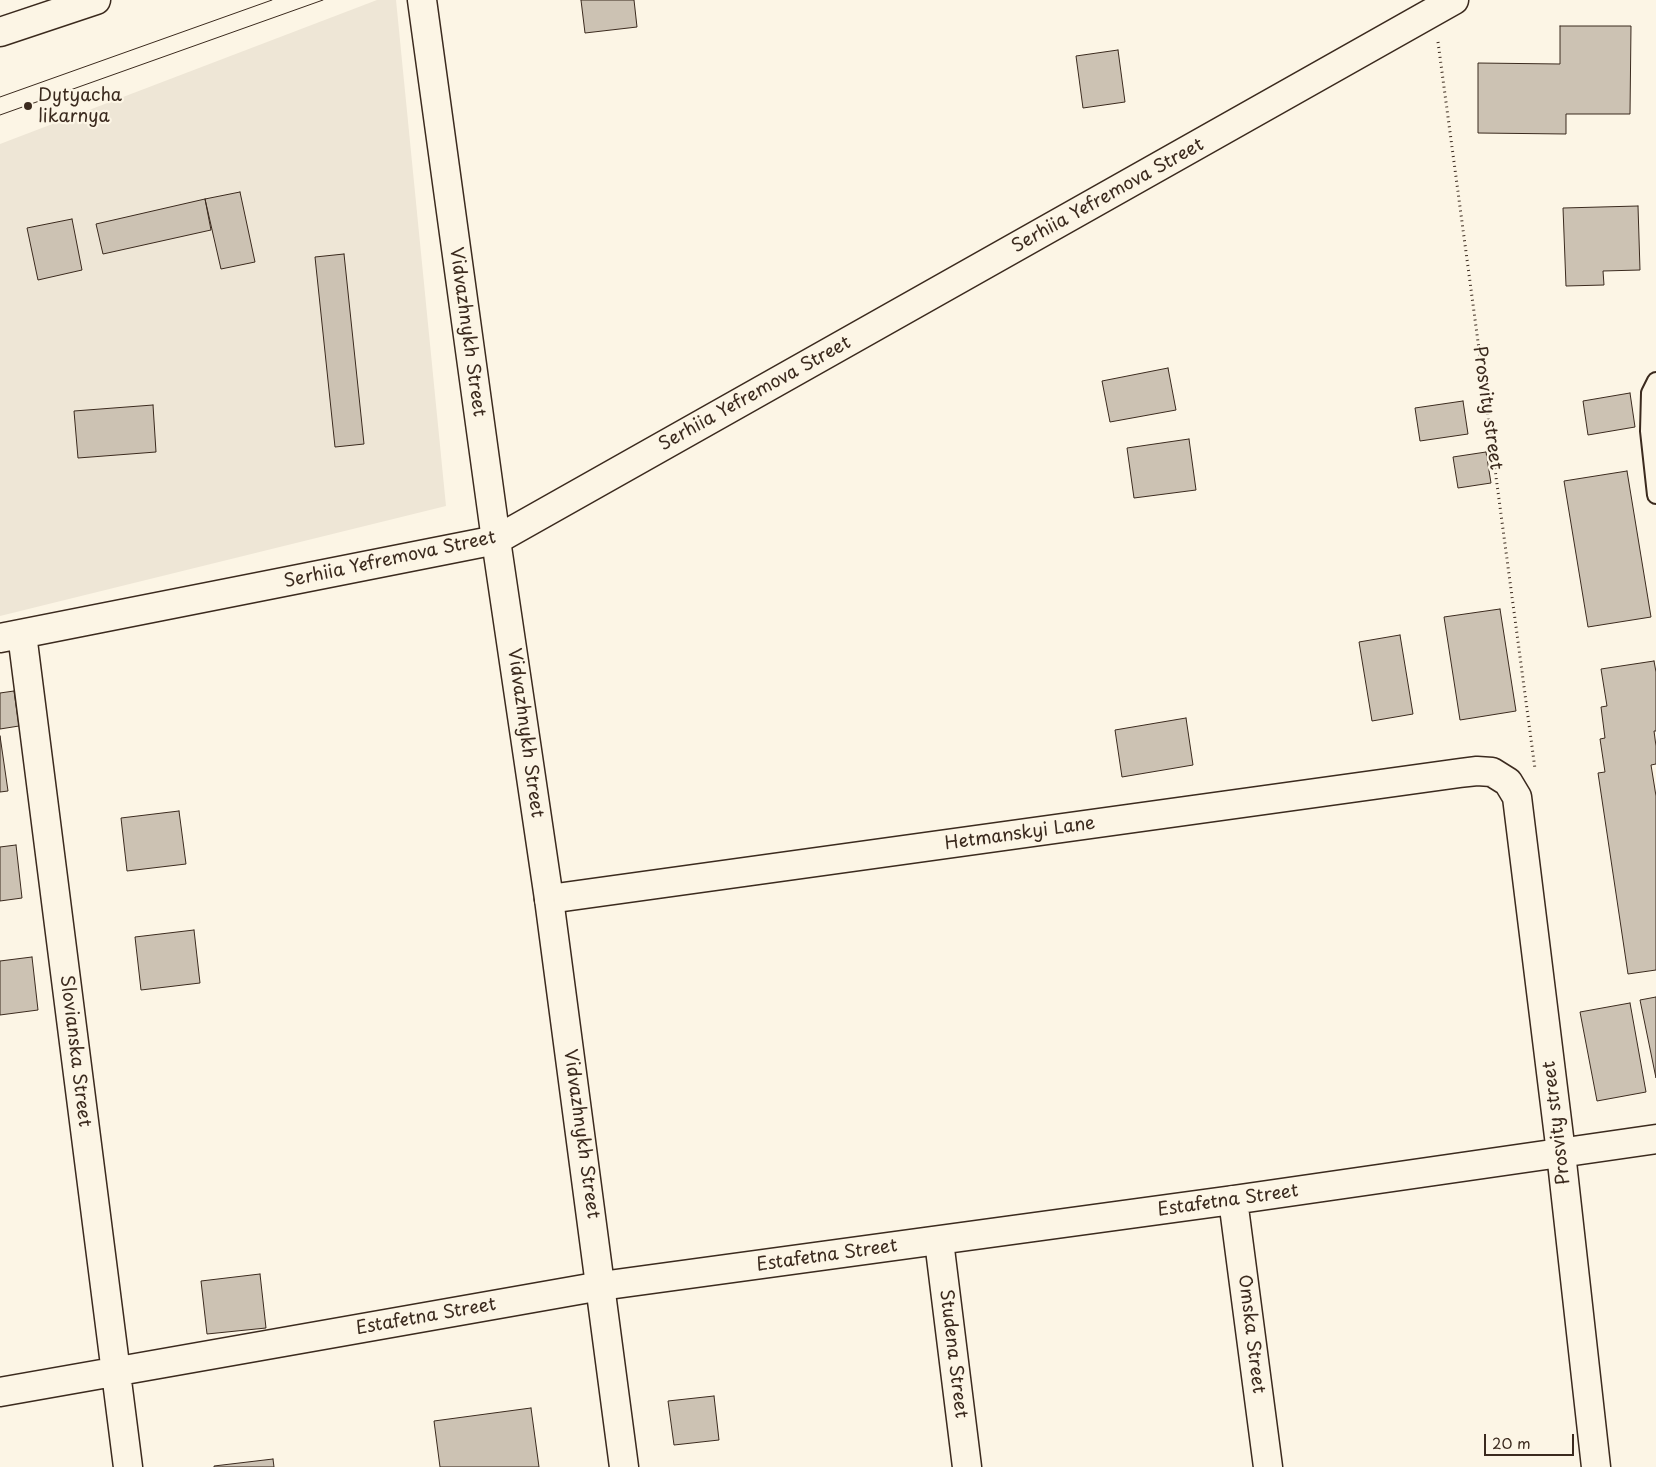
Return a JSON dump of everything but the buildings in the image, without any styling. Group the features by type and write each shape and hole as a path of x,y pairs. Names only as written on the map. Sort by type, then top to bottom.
{"street":[{"path":"0,32 96,0"},
{"name":"Vidvazhnykh Street","path":"422,0 496,540 549,900 624,1467"},
{"name":"Serhiia Yefremova Street","path":"11,636 496,540 1444,6"},
{"name":"Slovianska Street","path":"11,636 116,1371 128,1467"},
{"name":"Hetmanskyi Lane","path":"549,900 1460,772 1477,771 1500,777"},
{"name":"Prosvity street","path":"1500,777 1517,797 1561,1154 1596,1467"},
{"name":"Estafetna Street","path":"0,1392 601,1286 1234,1200 1656,1139"},
{"name":"Omska Street","path":"1234,1200 1268,1467"},
{"name":"Studena Street","path":"939,1241 967,1467"}],"lane":[{"path":"1656,381 1650,393 1648,431 1656,495"}],"path":[{"name":"Prosvity street","path":"1444,6 1536,774 1534,777 1500,777"}],"shaded area":[{"path":"377,0 396,0 446,506 0,616 0,144"}],"tram line":[{"path":"0,97 272,0"},
{"path":"0,115 323,0"}],"place":[{"name":"Dytyacha likarnya","path":"28,106"}]}
